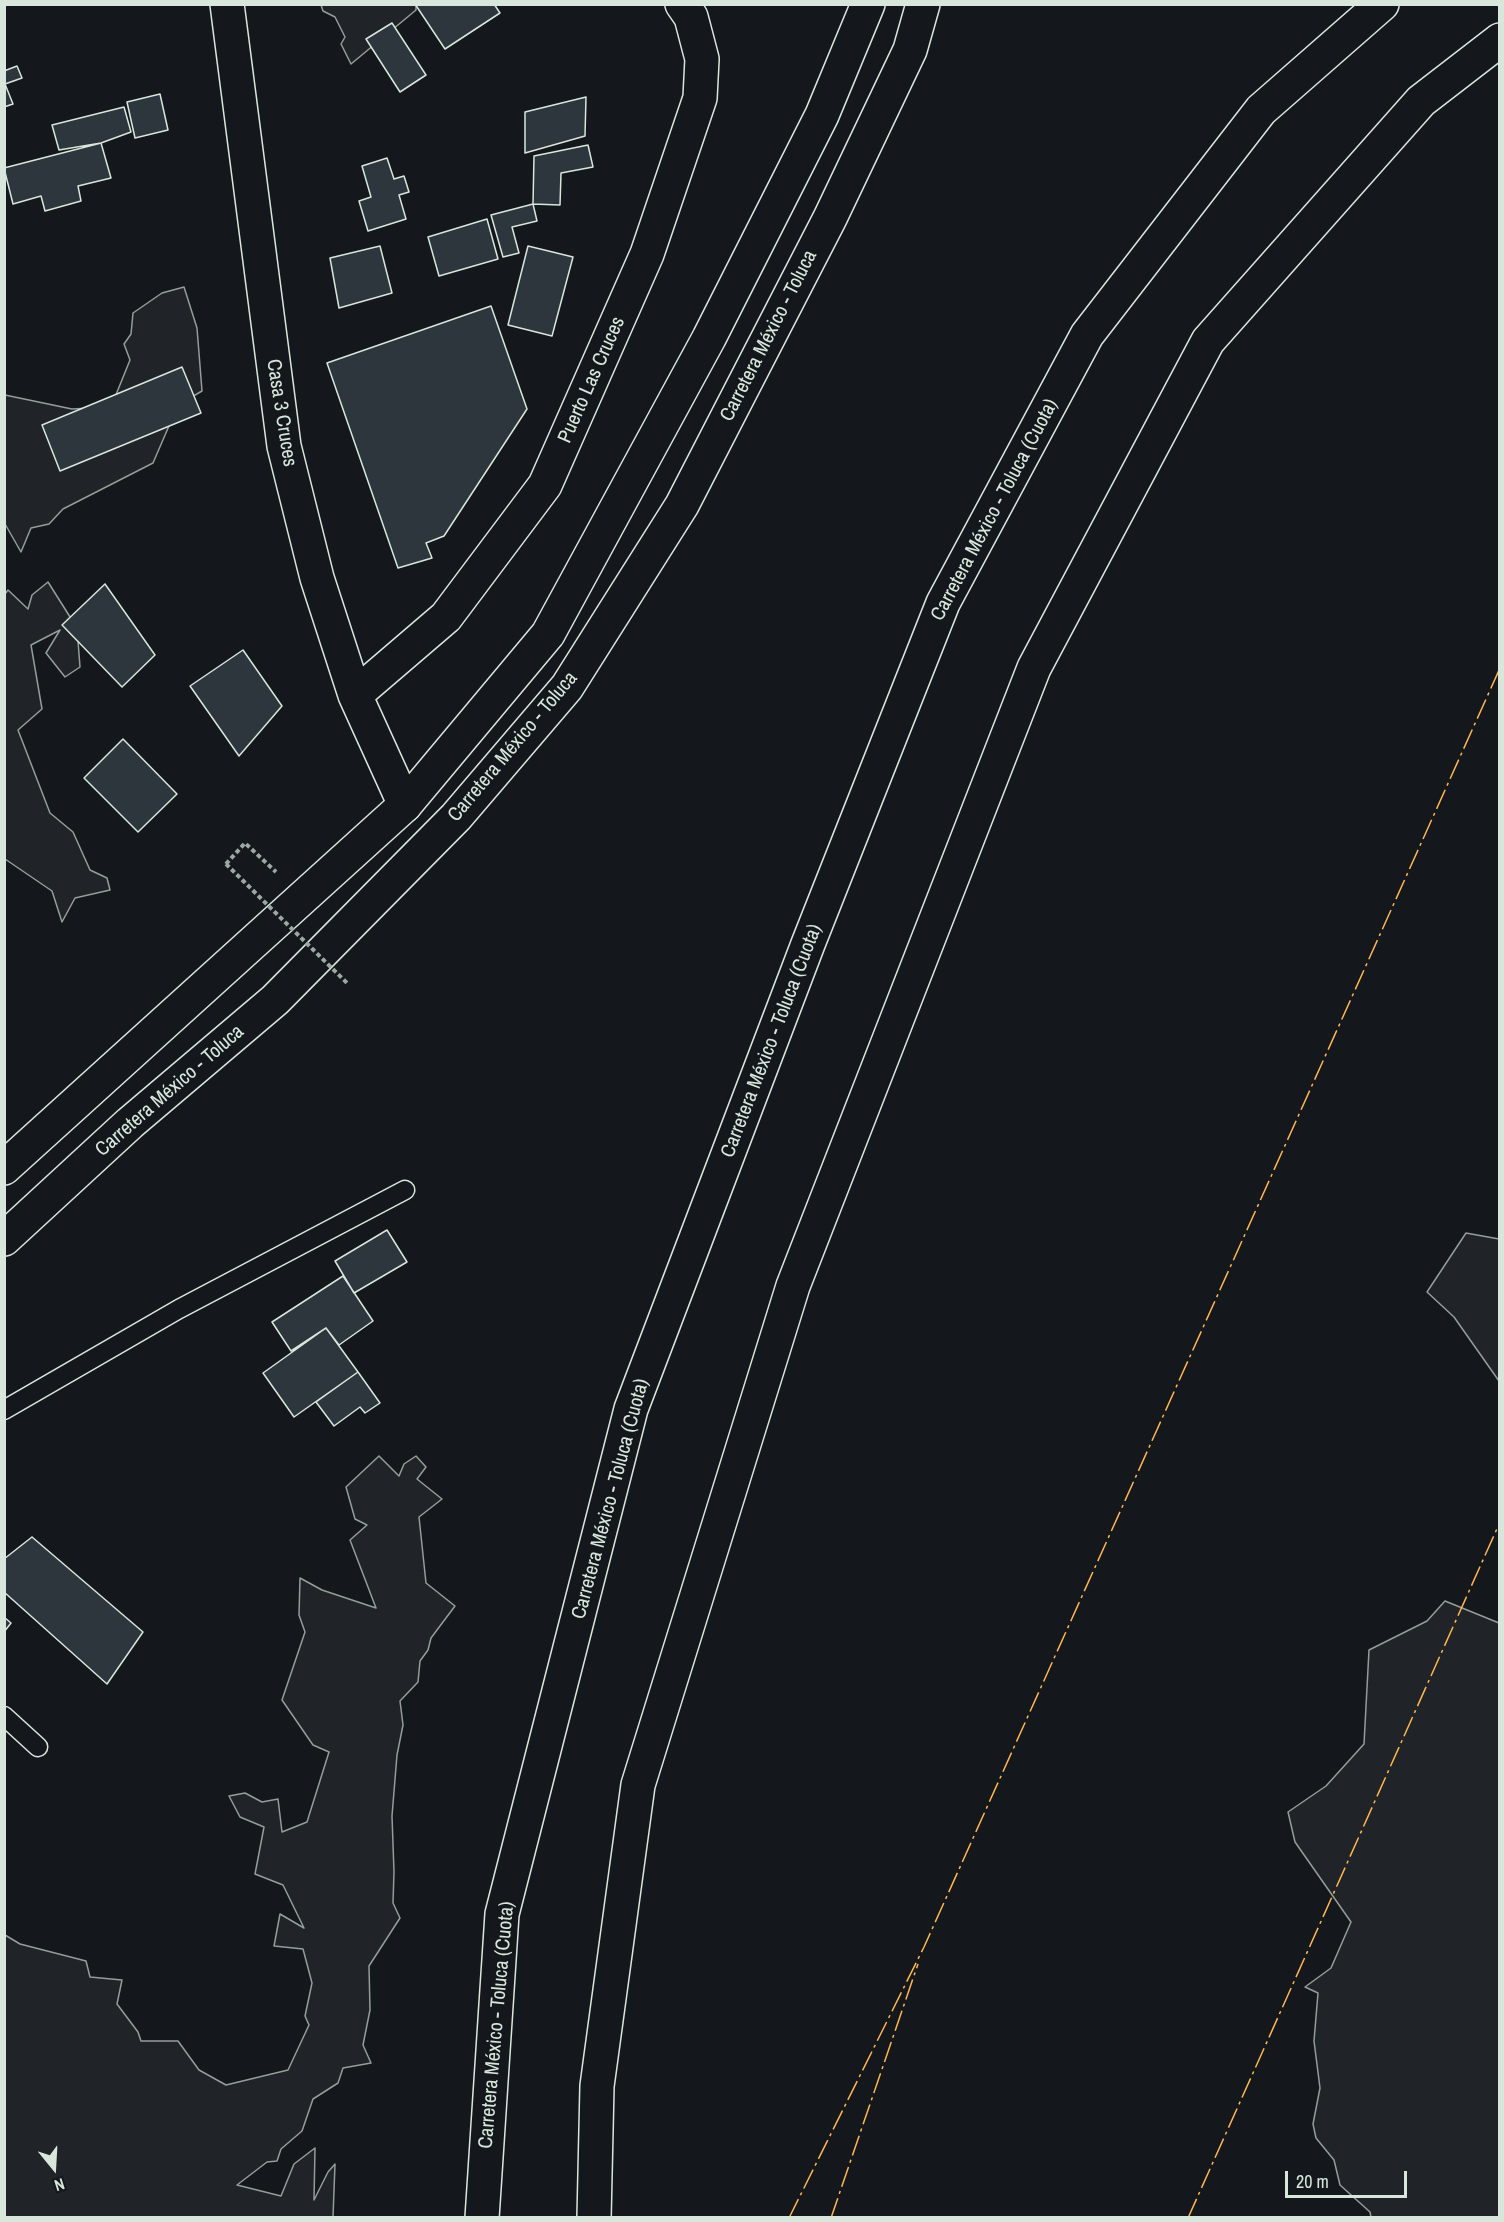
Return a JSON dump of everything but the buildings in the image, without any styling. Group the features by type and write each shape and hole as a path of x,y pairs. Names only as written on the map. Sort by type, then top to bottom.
{"main road":[{"name":"Casa 3 Cruces","path":"227,4 284,446 318,578 355,695 405,805"},
{"name":"Puerto Las Cruces","path":"355,695 446,617 545,484 647,254 700,98 702,59 692,17 682,4"},
{"path":"4,1168 405,805 548,634 715,328 822,116 868,4"},
{"name":"Carretera México - Toluca","path":"4,1239 130,1123 290,984 456,818 567,687 682,505 830,218 910,50 923,4"},
{"name":"Carretera México - Toluca (Cuota)","path":"482,2217 502,1914 631,1409 808,944 943,603 1087,335 1261,110 1382,4"},
{"path":"594,2217 597,2086 638,1785 793,1286 1034,668 1208,341 1421,101 1500,40"}],"lane":[{"path":"4,1410 179,1310 405,1190"},
{"path":"4,1716 38,1747"}],"path":[{"path":"302,898 245,843 226,864 347,983"}],"shaded area":[{"path":"321,5 416,5 416,10 351,64 341,44 345,37 335,17 323,11"},
{"path":"184,287 197,328 202,391 178,405 153,463 63,509 49,524 31,528 21,552 5,524 5,395 72,409 111,407 130,360 124,344 131,334 133,313 162,293"},
{"path":"48,582 77,628 80,667 65,677 46,653 60,630 31,645 42,709 18,730 50,813 73,832 90,870 107,878 110,890 75,898 62,922 52,891 5,859 5,594 8,590 28,609 32,595"},
{"path":"1466,1233 1499,1239 1499,1381 1454,1317 1427,1292"},
{"path":"379,1456 399,1476 404,1464 416,1456 426,1467 417,1479 442,1499 419,1517 426,1583 455,1606 431,1638 428,1650 420,1661 418,1682 400,1701 403,1725 397,1755 392,1816 393,1903 400,1918 369,1966 370,2010 363,2045 371,2063 343,2068 338,2083 313,2099 302,2131 281,2149 277,2161 267,2162 237,2185 281,2196 294,2164 315,2148 314,2200 328,2172 335,2164 333,2217 5,2217 5,1935 20,1944 86,1961 90,1977 122,1980 117,2004 138,2032 141,2041 178,2041 199,2070 226,2085 288,2070 309,2025 305,2016 312,1983 303,1949 274,1946 280,1914 304,1928 283,1885 255,1874 264,1827 240,1817 229,1796 245,1793 262,1802 278,1799 282,1832 307,1822 329,1752 313,1745 282,1700 305,1632 299,1615 300,1578 322,1590 376,1608 350,1540 367,1525 355,1519 346,1487"},
{"path":"1445,1601 1499,1623 1499,2217 1371,2217 1370,2212 1340,2185 1334,2160 1316,2138 1313,2124 1320,2088 1314,2041 1318,1993 1305,1987 1331,1968 1351,1922 1295,1842 1288,1812 1326,1786 1364,1744 1369,1650 1427,1621"}],"power":[{"path":"789,2218 924,1947 1500,668"},
{"path":"1188,2218 1500,1522"},
{"path":"831,2218 918,1964"}]}
